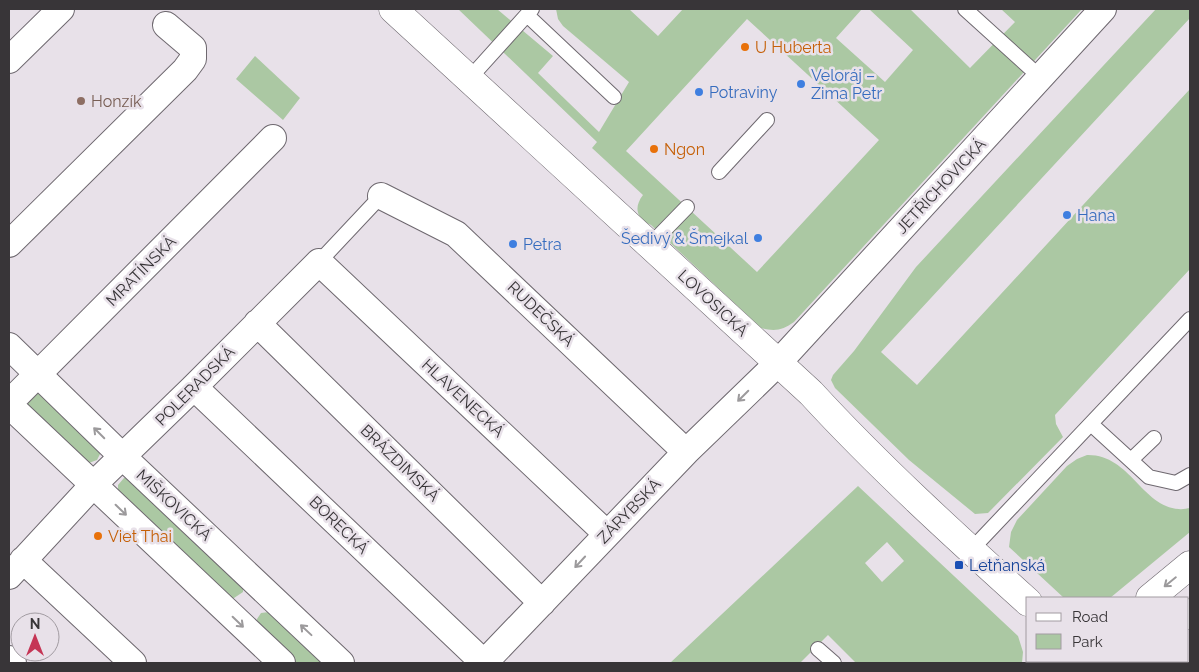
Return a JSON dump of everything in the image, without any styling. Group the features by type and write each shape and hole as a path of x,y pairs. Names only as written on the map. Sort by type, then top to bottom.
{"street":[{"path":"11,55 61,9"},
{"name":"LOVOSICKÁ","path":"393,9 811,393 839,424 1026,600"},
{"name":"JETŘICHOVICKÁ","path":"778,363 1103,9"},
{"path":"9,244 185,70 193,59 192,48 166,25"},
{"name":"MRATÍNSKÁ","path":"9,404 273,138"},
{"name":"RUDEČSKÁ","path":"381,196 456,234 686,452"},
{"name":"POLERADSKÁ","path":"16,568 94,484 319,262"},
{"name":"HLAVENECKÁ","path":"319,262 607,534"},
{"name":"BRÁZDIMSKÁ","path":"257,323 542,603"},
{"name":"MIŠKOVICKÁ","path":"9,346 39,373 123,457 341,663"},
{"name":"ZÁRYBSKÁ","path":"484,663 686,452 778,363"},
{"name":"BORECKÁ","path":"194,387 484,663"},
{"path":"9,404 282,663"},
{"path":"1151,597 1190,566"},
{"path":"16,568 133,663"},
{"path":"9,659 14,663"}],"lane":[{"path":"965,9 1040,77"},
{"path":"470,79 530,12 614,97"},
{"path":"720,172 767,120"},
{"name":"POLERADSKÁ","path":"319,262 381,196"},
{"path":"650,245 686,207"},
{"path":"971,550 1190,319"},
{"path":"1091,424 1149,477 1176,484 1190,475"},
{"path":"1131,460 1154,438"},
{"path":"818,649 834,663"}],"green space":[{"path":"458,9 497,9 553,56 538,73 599,132 629,82 563,26 558,19 556,9 629,9 658,36 683,9 862,9 836,38 885,82 913,50 869,9 910,9 970,68 1015,22 1001,9 1082,9 794,322 786,327 775,330 761,328 651,225 642,220 637,209 643,195 592,148 597,142","holes":["747,19 879,140 757,272 626,151"]},
{"path":"1156,9 1190,9 1190,18 881,352 917,385 1190,89 1190,269 1055,415 1056,424 1063,437 988,513 975,514 909,460 835,388 831,380 916,267"},
{"path":"255,56 300,98 283,120 236,79"},
{"path":"40,388 103,448 97,460 86,464 22,406"},
{"path":"1087,455 1102,457 1125,471 1155,500 1166,506 1180,509 1190,508 1190,532 1111,597 1063,597 1009,547 1011,532 1017,520 1067,466"},
{"path":"124,478 132,478 243,583 243,592 234,598 227,599 118,496 118,485"},
{"path":"858,486 1018,636 1023,652 1022,663 856,663 828,635 800,663 670,663","holes":["887,542 904,561 882,582 865,563"]},
{"path":"269,612 326,663 295,663 258,628 257,619 261,613"}],"place":[{"name":"U Huberta","path":"745,47"},
{"name":"Veloráj – Zima Petr","path":"801,84"},
{"name":"Potraviny","path":"699,92"},
{"name":"Honzík","path":"81,101"},
{"name":"Ngon","path":"654,149"},
{"name":"Hana","path":"1067,215"},
{"name":"Šedivý & Šmejkal","path":"758,238"},
{"name":"Petra","path":"513,244"},
{"name":"Viet Thai","path":"98,536"},
{"name":"Letňanská","path":"959,565"}]}
